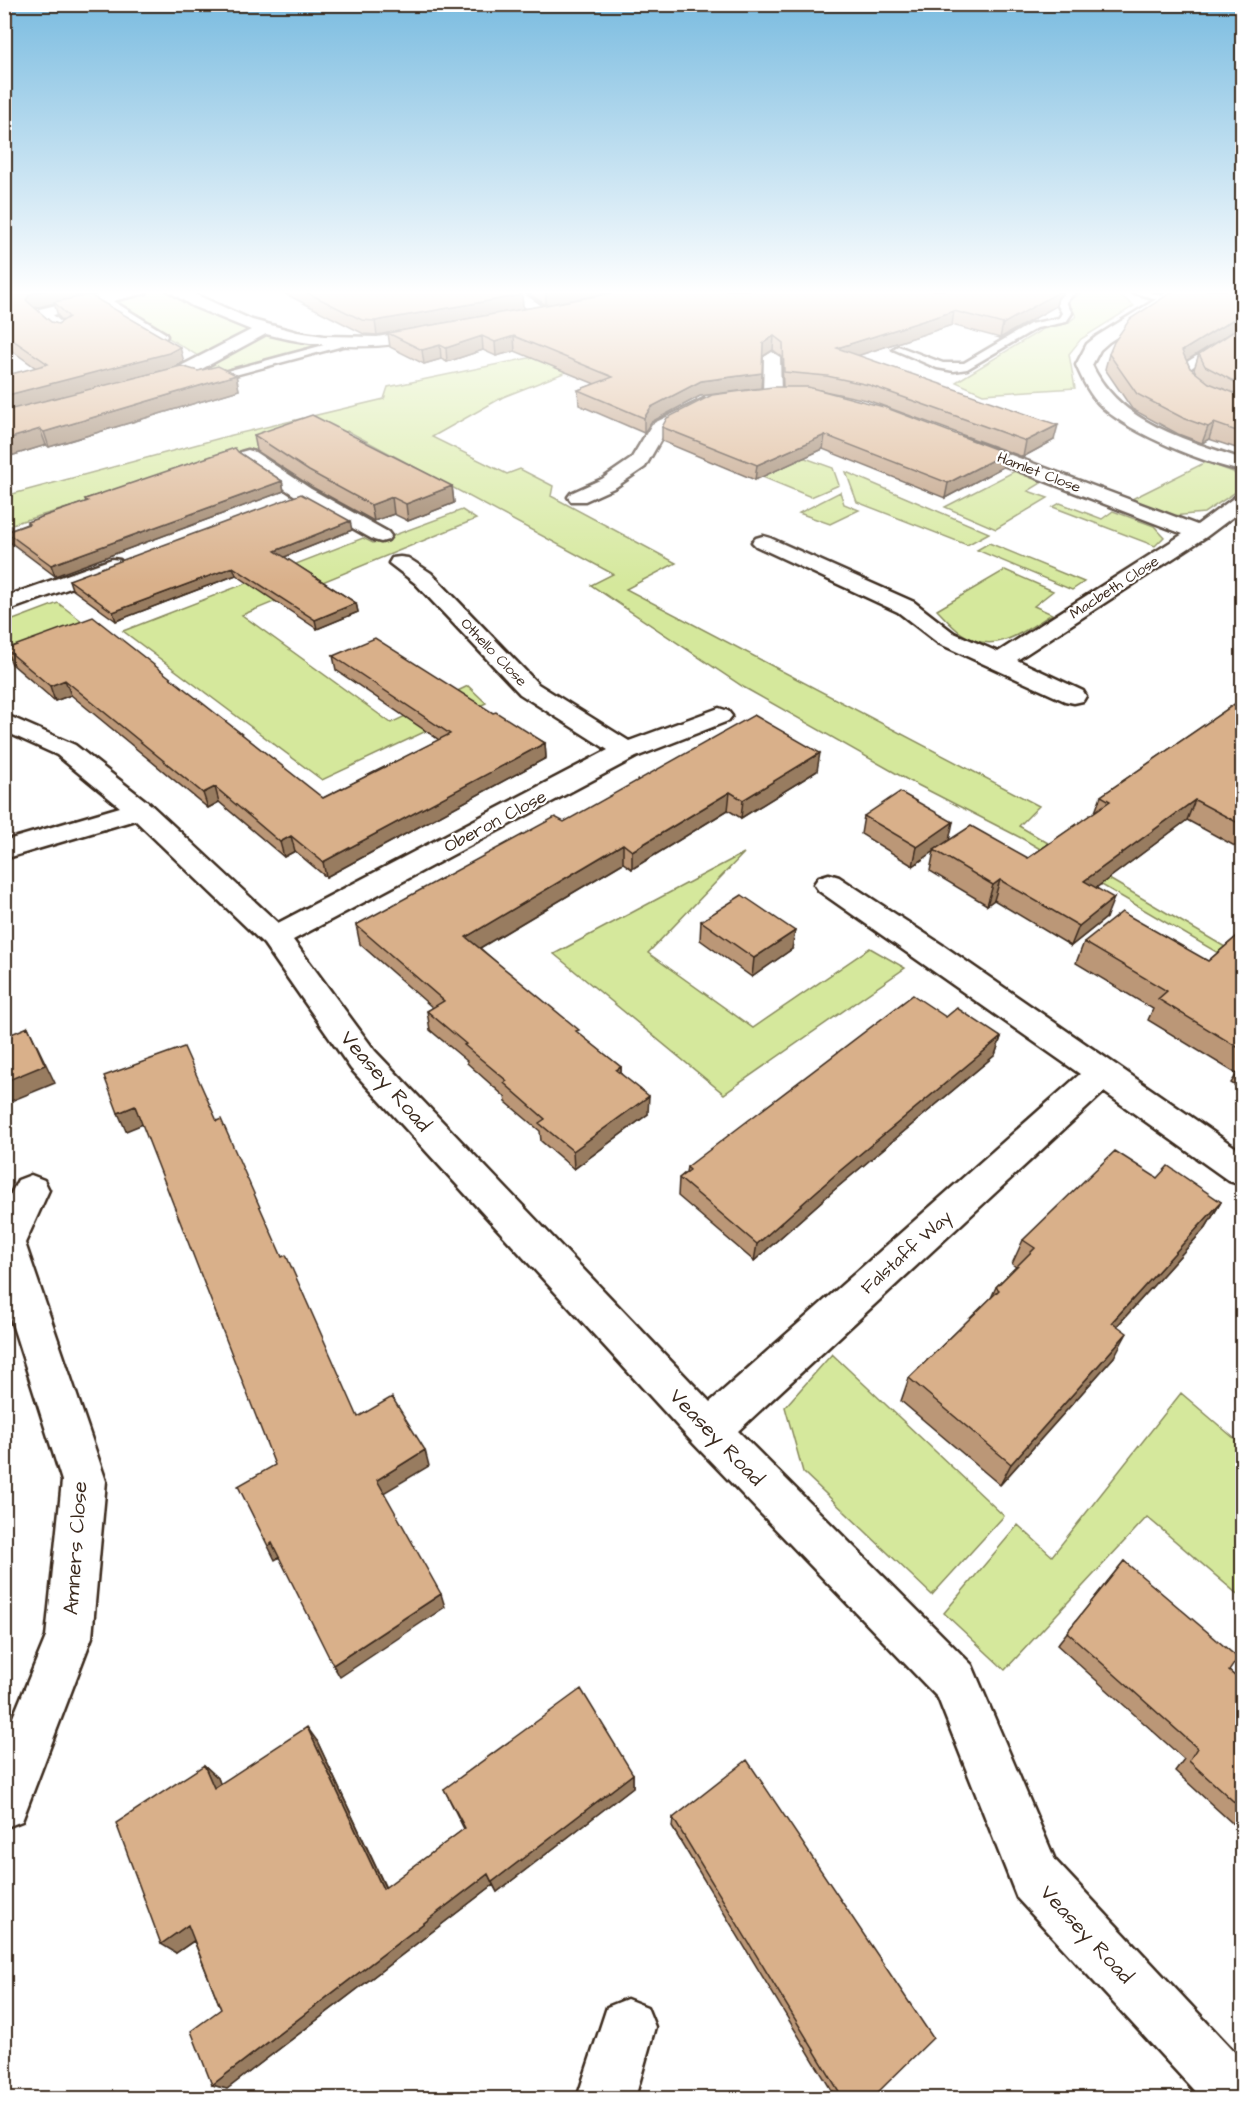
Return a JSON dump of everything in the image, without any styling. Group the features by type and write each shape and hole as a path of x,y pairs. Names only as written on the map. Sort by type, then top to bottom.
{"street":[{"path":"772,388 772,394"},
{"path":"1096,388 1109,405 1133,421 1166,437 1242,465"},
{"path":"750,397 795,394"},
{"path":"578,497 609,483 638,463 658,428 707,402 718,401"},
{"name":"Hamlet Close","path":"944,436 1199,533"},
{"path":"248,456 304,494 381,536"},
{"path":"282,502 304,494"},
{"name":"Macbeth Close","path":"1000,661 1237,509"},
{"path":"763,542 906,607 946,638 1074,696"},
{"path":"4,605 127,560"},
{"name":"Othello Close","path":"400,563 423,578 529,689 627,751"},
{"name":"Oberon Close","path":"275,937 627,751 719,716"},
{"name":"Veasey Road","path":"4,721 66,750 140,810 184,854 275,937 363,1060 709,1430 955,1682 1036,1879 1239,2098"},
{"path":"4,850 140,810"},
{"path":"829,884 934,952 1102,1074 1242,1171"},
{"name":"Falstaff Way","path":"709,1430 1102,1074"},
{"name":"Amners Close","path":"4,1803 69,1637 84,1481 6,1243 31,1190"},
{"path":"606,2098 627,2027"}],"lane":[{"path":"1200,388 1206,392"}],"green space":[{"path":"388,388 525,388 503,397 432,437 507,474 520,469 553,486 551,496 676,563 626,589 1039,806 1019,826 1242,957 1242,967 1023,839 906,779 745,688 591,585 613,574 348,431 235,459 5,526 5,496 228,436 384,399"},
{"path":"970,388 1073,388 983,394"},
{"path":"794,454 833,468 839,485 811,497 753,473"},
{"path":"1206,462 1233,472 1242,481 1242,488 1204,513 1172,516 1130,500"},
{"path":"1015,471 1043,482 1028,491 1048,498 996,529 945,507"},
{"path":"846,472 989,533 967,545 857,502"},
{"path":"840,492 844,504 859,510 830,524 799,513"},
{"path":"1060,503 1102,519 1113,511 1154,526 1164,537 1155,546 1053,507"},
{"path":"462,510 476,519 242,615 391,723 468,686 486,703 322,780 123,631 363,538 373,543"},
{"path":"989,543 1084,582 1072,590 977,550"},
{"path":"1005,570 1053,591 1034,606 1052,614 1020,634 997,642 985,643 973,640 961,633 937,610"},
{"path":"58,603 91,628 5,661 5,623"},
{"path":"744,853 648,953 753,1028 870,948 905,968 724,1094 554,954"},
{"path":"832,1354 1004,1516 932,1595 803,1472 785,1407"},
{"path":"1181,1393 1242,1445 1242,1598 1147,1517 1005,1670 944,1613 1018,1525 1052,1556"}],"building":[{"path":"4,388 34,388 4,396"},
{"path":"94,388 192,388 44,432 40,429 4,440 4,411"},
{"path":"687,388 651,407 644,418 578,390"},
{"path":"764,388 812,388 884,407 1006,453 948,483 825,435 757,465 662,427 667,418 712,395"},
{"path":"878,388 952,388 1058,425 1026,441"},
{"path":"1133,388 1222,388 1234,393 1242,388 1242,433 1214,423 1208,427 1183,418 1137,394"},
{"path":"312,415 452,486 406,504 392,497 371,505 309,471 254,435"},
{"path":"235,448 282,481 51,565 6,532 29,524 27,522 88,501 85,499"},
{"path":"301,494 350,521 275,551 356,603 315,620 233,567 113,612 69,580"},
{"path":"93,617 323,798 450,734 333,656 375,638 493,713 496,712 545,743 323,862 291,836 280,842 215,787 203,793 65,680 50,686 6,649"},
{"path":"1242,699 1242,825 1195,800 1084,881 1114,898 1079,926 1000,880 993,885 934,850 971,826 1028,858 1110,801 1101,796"},
{"path":"754,715 820,753 743,800 730,792 632,851 623,844 466,937 579,1030 576,1031 621,1067 616,1070 649,1096 573,1151 539,1123 545,1119 504,1083 507,1081 427,1011 444,1001 356,925 555,817 564,822"},
{"path":"900,792 953,822 917,847 864,816"},
{"path":"742,895 795,931 754,958 701,921"},
{"path":"1122,912 1208,961 1242,932 1242,1050 1158,999 1167,991 1084,942"},
{"path":"913,995 946,1017 957,1008 1001,1037 836,1174 757,1244 679,1178 690,1170 687,1167"},
{"path":"28,1027 45,1065 4,1082 4,1037"},
{"path":"184,1047 217,1121 221,1119 282,1257 286,1255 358,1417 392,1397 425,1450 377,1480 441,1594 333,1665 272,1543 268,1546 238,1486 275,1465 135,1106 118,1113 104,1076"},
{"path":"1115,1151 1157,1178 1168,1166 1221,1202 1112,1322 1127,1333 1011,1464 909,1378 999,1290 996,1287 1035,1248 1023,1240"},
{"path":"1124,1561 1238,1658 1229,1671 1242,1682 1242,1809 1189,1761 1197,1748 1067,1632"},
{"path":"581,1689 633,1774 492,1882 488,1874 212,2085 191,2031 221,2009 188,1925 161,1944 116,1823 204,1765 214,1788 307,1727 383,1889 465,1828 444,1789"},
{"path":"747,1760 933,2038 872,2098 843,2098 673,1818"}]}
